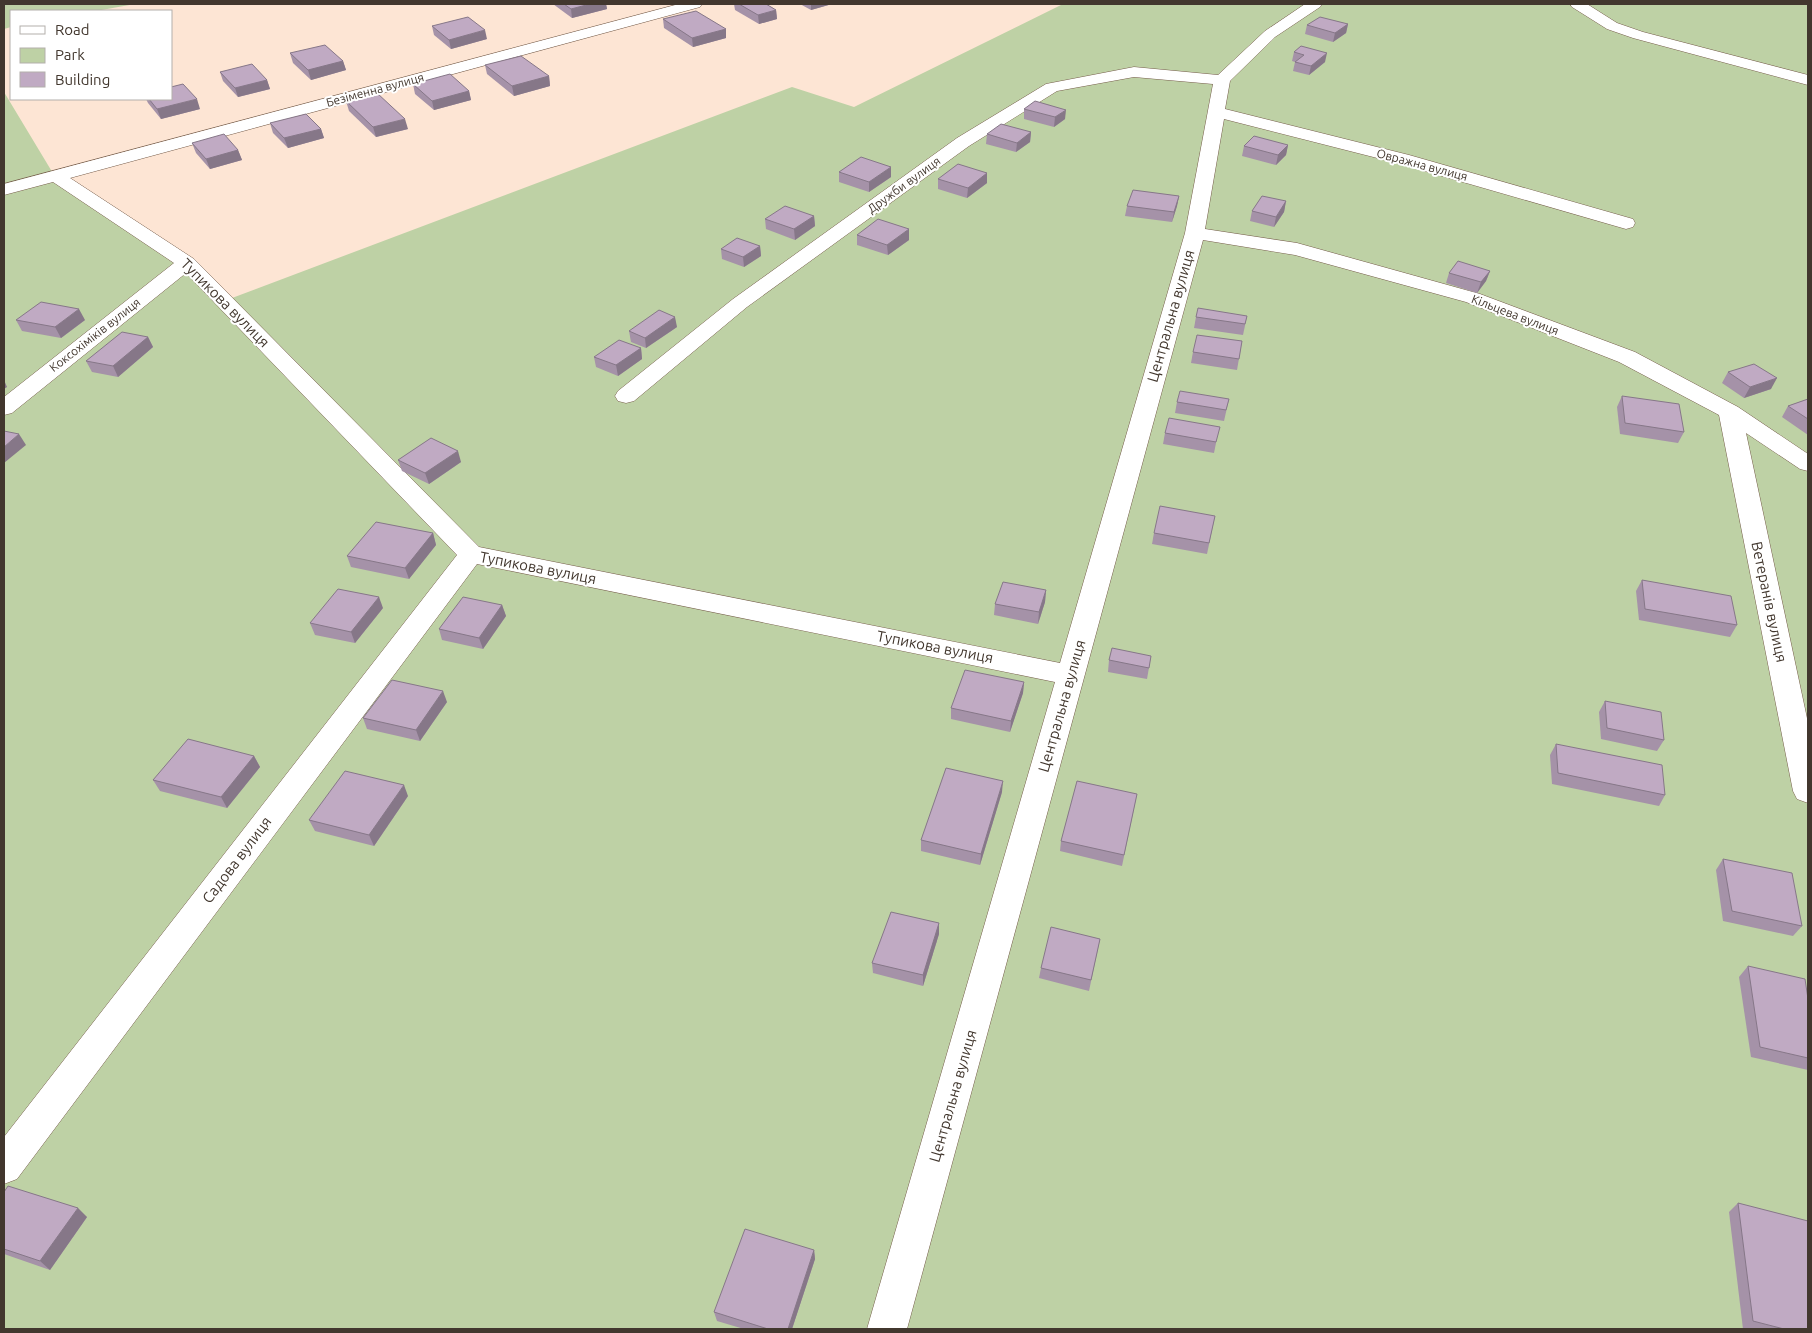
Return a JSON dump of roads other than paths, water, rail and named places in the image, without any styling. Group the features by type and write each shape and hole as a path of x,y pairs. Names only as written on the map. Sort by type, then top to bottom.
{"street":[{"name":"Безіменна вулиця","path":"4,190 695,4"},
{"path":"1222,80 1270,34 1315,4"},
{"path":"1577,4 1612,26 1638,35 1808,80"},
{"name":"Дружби вулиця","path":"626,396 740,302 963,142 1052,87 1134,72 1222,80"},
{"name":"Центральна вулиця","path":"888,1329 1195,233 1222,80"},
{"name":"Овражна вулиця","path":"1216,112 1403,159 1626,223"},
{"name":"Тупикова вулиця","path":"54,175 187,262 471,554 1071,675"},
{"name":"Кільцева вулиця","path":"1195,233 1297,249 1473,298 1627,357 1730,412 1808,464"},
{"name":"Коксохіміків вулиця","path":"4,408 187,262"},
{"name":"Ветеранів вулиця","path":"1730,412 1808,791"},
{"name":"Садова вулиця","path":"4,1166 471,554"}]}
